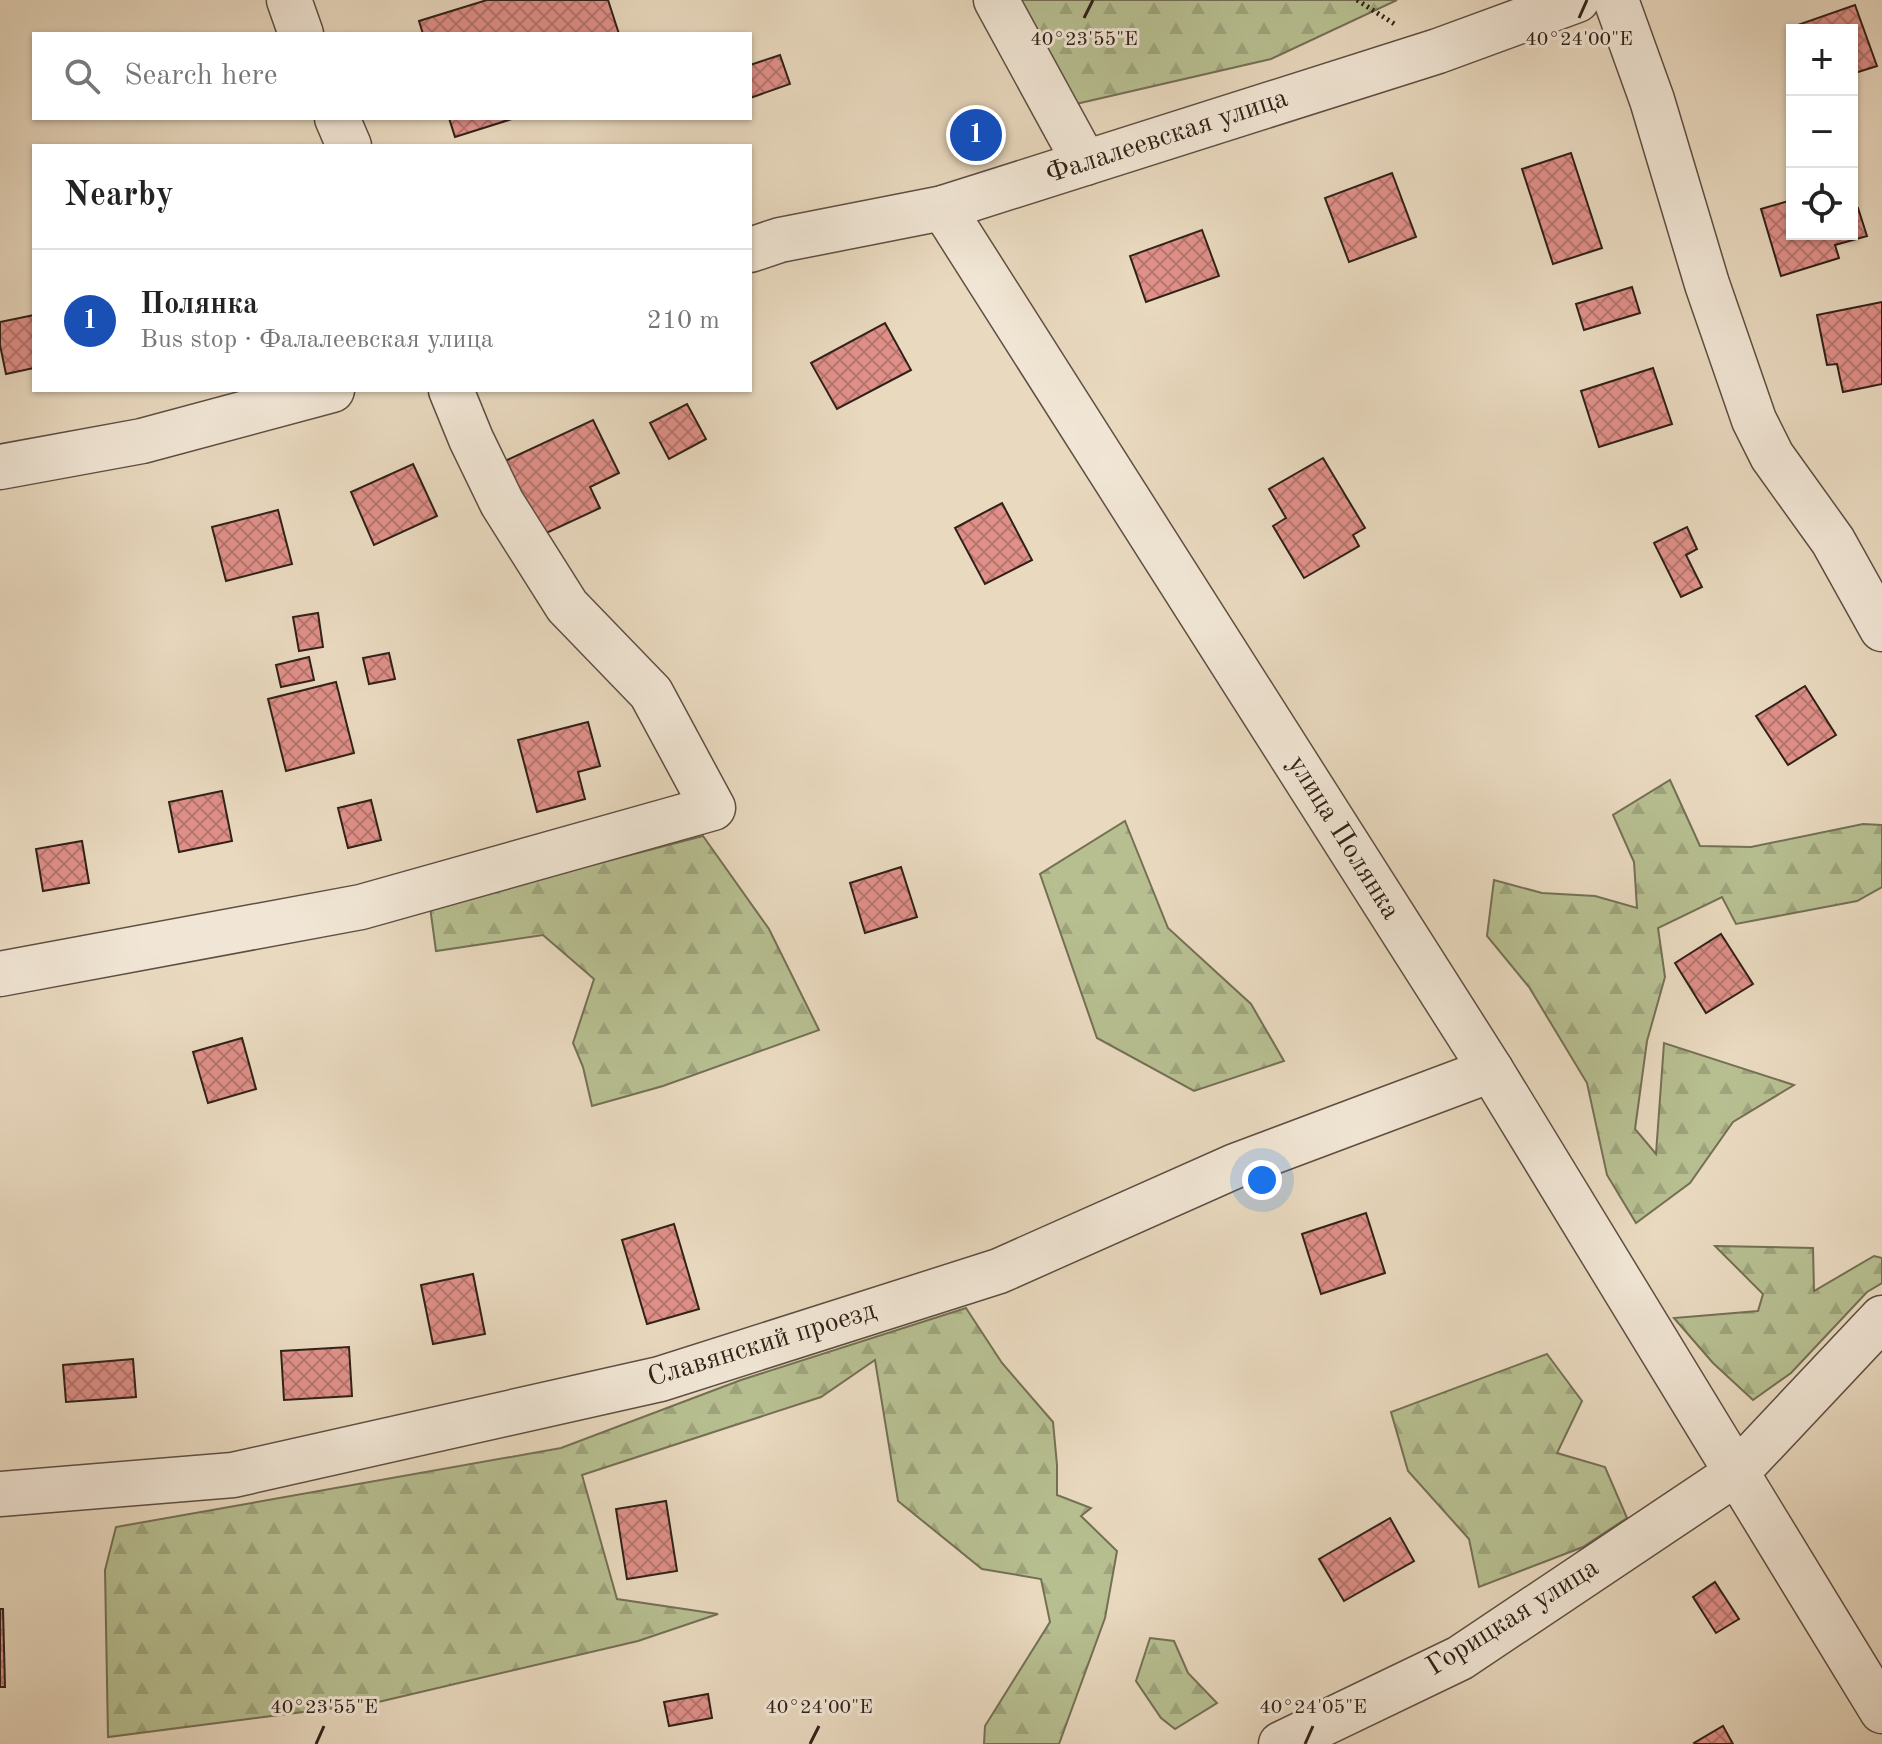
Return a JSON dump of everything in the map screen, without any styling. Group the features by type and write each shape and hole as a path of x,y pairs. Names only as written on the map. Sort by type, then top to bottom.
{"street":[{"path":"289,0 300,32"},
{"path":"996,0 1085,163"},
{"name":"Фалалеевская улица","path":"752,249 780,240 943,208 1438,51 1577,0"},
{"path":"1616,0 1652,100 1707,284 1754,420 1772,456 1833,541 1882,629"},
{"path":"338,120 348,144"},
{"name":"улица Полянка","path":"943,208 1491,1070 1882,1711"},
{"path":"0,467 142,441 325,392"},
{"path":"0,974 361,907 713,808 651,693 567,606 502,503 452,392"},
{"name":"Славянский проезд","path":"0,1494 233,1475 660,1379 999,1271 1235,1166 1491,1070"},
{"path":"1735,1474 1882,1318"},
{"name":"Горицкая улица","path":"1281,1744 1460,1658 1735,1474"}],"green space":[{"path":"1016,0 1397,0 1271,59 1067,106"},
{"path":"1670,780 1700,846 1751,847 1863,824 1882,825 1882,887 1857,901 1736,924 1722,897 1658,928 1665,977 1647,1041 1635,1129 1656,1154 1664,1043 1794,1085 1733,1122 1690,1183 1636,1223 1607,1175 1587,1083 1529,987 1487,936 1494,880 1542,893 1595,896 1637,908 1634,862 1613,815"},
{"path":"1125,821 1168,928 1251,1004 1284,1061 1194,1091 1097,1038 1040,874"},
{"path":"703,836 769,929 819,1030 663,1086 592,1106 583,1067 573,1043 594,979 543,935 436,951 430,907"},
{"path":"1715,1246 1813,1248 1814,1291 1874,1256 1882,1258 1882,1283 1867,1292 1791,1373 1753,1400 1713,1363 1674,1318 1758,1311 1763,1294"},
{"path":"966,1308 1002,1363 1053,1422 1057,1495 1091,1508 1081,1516 1117,1551 1105,1618 1059,1744 984,1744 985,1726 1050,1622 1041,1579 982,1569 898,1501 875,1360 821,1397 582,1475 617,1599 718,1614 638,1641 374,1703 108,1737 105,1570 116,1527 561,1448 741,1380"},
{"path":"1547,1354 1582,1401 1557,1453 1605,1467 1627,1518 1583,1547 1479,1587 1469,1539 1408,1471 1391,1412"},
{"path":"1150,1638 1174,1641 1188,1673 1217,1703 1175,1729 1161,1718 1136,1681"}],"building":[{"path":"487,0 608,0 618,32 422,32 419,21"},
{"path":"1855,5 1877,66 1858,72 1858,24 1800,24"},
{"path":"780,55 790,84 752,97 752,64"},
{"path":"450,120 509,120 455,137"},
{"path":"1571,153 1602,248 1553,264 1522,169"},
{"path":"1392,173 1416,237 1349,262 1325,198"},
{"path":"1786,202 1786,240 1853,240 1835,245 1839,258 1781,276 1761,209"},
{"path":"1858,208 1867,236 1858,239"},
{"path":"1202,230 1219,276 1146,302 1130,256"},
{"path":"1632,287 1640,313 1584,330 1576,304"},
{"path":"1882,302 1882,384 1843,392 1837,364 1827,365 1817,315"},
{"path":"32,315 32,368 6,374 0,345 0,322"},
{"path":"885,323 911,370 837,409 811,363"},
{"path":"1653,368 1672,424 1599,447 1581,391"},
{"path":"687,404 706,439 669,459 650,423"},
{"path":"593,420 619,473 590,487 600,508 540,536 505,461"},
{"path":"1323,458 1365,528 1353,535 1359,546 1304,578 1273,526 1286,518 1269,489"},
{"path":"413,464 437,516 374,545 351,492"},
{"path":"1002,503 1032,560 985,584 955,528"},
{"path":"278,510 292,564 226,581 212,527"},
{"path":"1687,527 1697,549 1686,555 1702,587 1681,597 1654,543"},
{"path":"318,613 323,647 299,651 293,617"},
{"path":"389,653 395,679 369,684 363,658"},
{"path":"309,657 314,680 281,687 276,665"},
{"path":"336,682 354,753 286,771 268,699"},
{"path":"1805,686 1836,735 1788,765 1756,716"},
{"path":"588,722 600,766 578,772 585,799 537,812 518,740"},
{"path":"222,791 232,841 179,852 169,802"},
{"path":"371,800 381,840 348,848 338,808"},
{"path":"82,841 89,883 43,891 36,849"},
{"path":"901,867 917,917 865,933 850,883"},
{"path":"1721,934 1753,984 1706,1013 1675,963"},
{"path":"242,1038 256,1089 208,1103 193,1052"},
{"path":"1366,1213 1385,1273 1321,1294 1302,1234"},
{"path":"674,1224 699,1309 647,1324 622,1240"},
{"path":"473,1274 485,1334 433,1344 421,1285"},
{"path":"349,1347 352,1396 284,1400 281,1351"},
{"path":"133,1359 136,1397 66,1402 63,1365"},
{"path":"666,1501 677,1571 627,1579 616,1509"},
{"path":"1390,1518 1414,1561 1344,1601 1319,1559"},
{"path":"1715,1582 1739,1619 1716,1633 1693,1597"},
{"path":"0,1609 3,1609 5,1687 0,1687"},
{"path":"708,1694 712,1718 669,1726 664,1702"},
{"path":"1723,1726 1733,1744 1694,1743"}],"place":[{"name":"Полянка","path":"976,135"}]}
